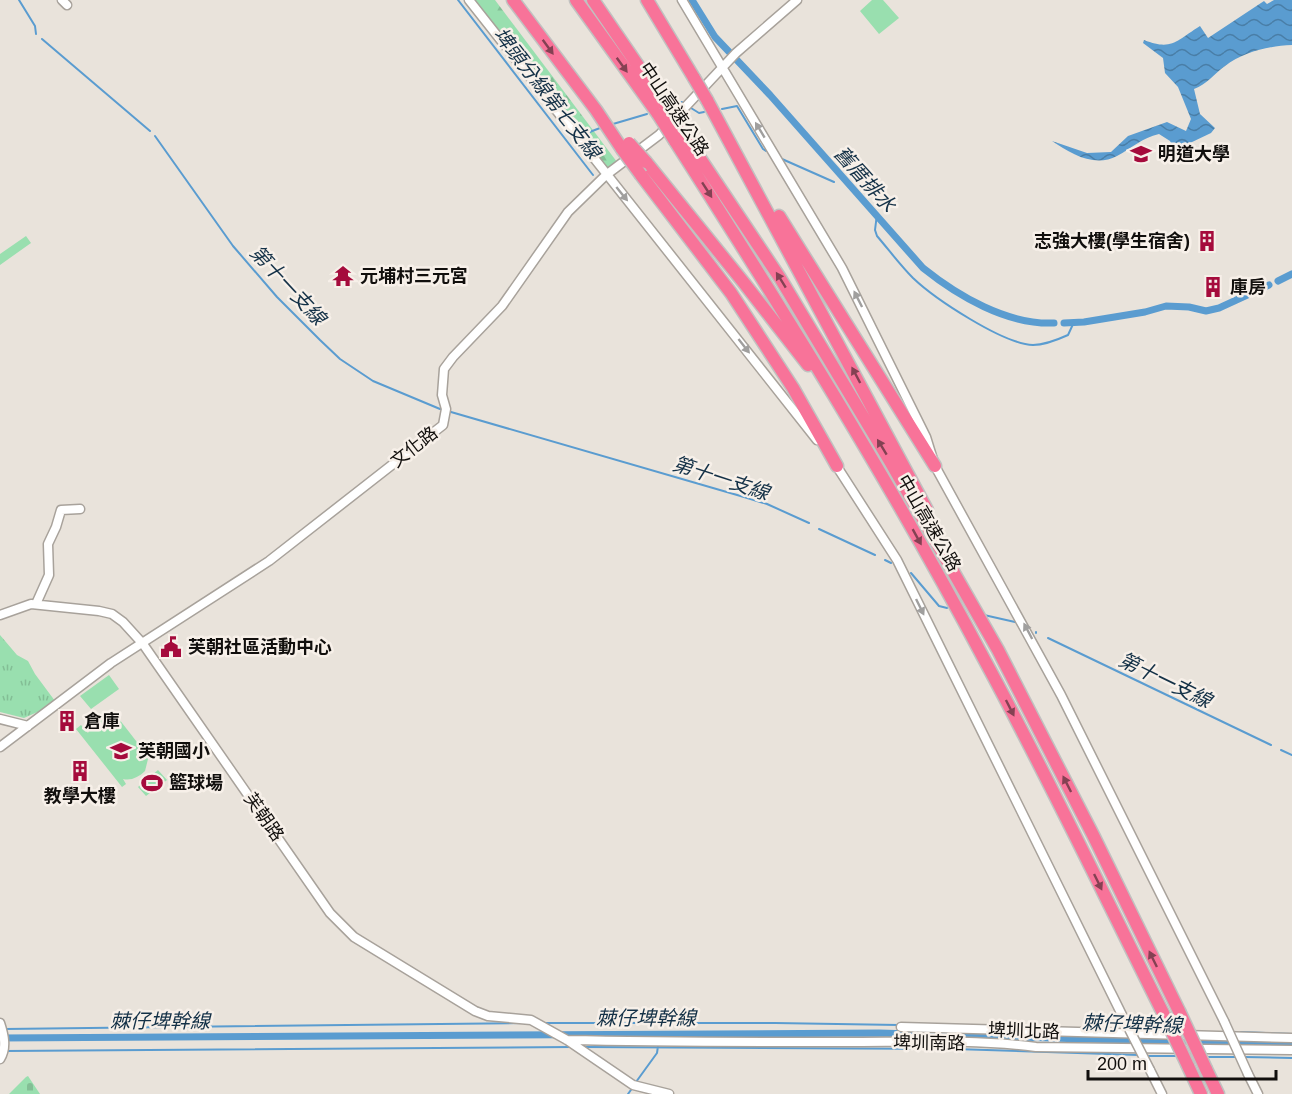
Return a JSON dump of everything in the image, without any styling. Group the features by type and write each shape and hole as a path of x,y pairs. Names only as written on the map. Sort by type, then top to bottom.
{"highway":[{"path":"513,0 596,110 626,146 646,162 744,283 826,390 902,510"},
{"name":"中山高速公路","path":"576,0 661,110"},
{"name":"中山高速公路","path":"592,0 680,139 902,510 984,658 1083,851 1201,1094"},
{"path":"646,0 728,136 902,460 998,650"},
{"path":"728,136 934,466"},
{"name":"中山高速公路","path":"680,139 780,278 891,463 998,650 1093,835 1218,1094"},
{"path":"626,146 641,175 731,293 793,388 837,466"}],"street":[{"path":"469,0 837,466 897,560 1162,1094"},
{"path":"682,0 724,65 842,268 926,437 934,466 1061,694 1258,1094"},
{"name":"文化路","path":"0,747 111,663 269,561 442,425 446,409 442,395 444,369 502,306 568,212 606,175 659,135 734,55 797,0"},
{"path":"36,604 49,575 48,544 61,510 80,509"},
{"name":"芙朝路","path":"0,615 16,608 36,604 112,614 123,622 143,644 340,925 354,937 475,1011 488,1016 531,1020 567,1040 633,1085 669,1094"},
{"path":"0,719 28,726"},
{"path":"0,1023 4,1045 0,1059"},
{"name":"埤圳北路","path":"901,1027 1292,1038"},
{"name":"埤圳南路","path":"567,1040 690,1043 933,1042 1014,1044 1036,1047 1292,1050"}],"green space":[{"path":"475,0 495,0 617,162 607,170 522,64"},
{"path":"872,0 883,0 899,18 879,34 860,11"},
{"path":"26,236 31,243 0,265 0,254"},
{"path":"0,635 17,655 28,661 55,701 24,718 0,712"},
{"path":"109,675 119,689 91,709 80,696"},
{"path":"104,716 119,719 147,755 145,771 135,778 123,779 126,784 122,787 76,729 81,725 88,733 95,720"},
{"name":"籃球場","path":"158,770 167,780 146,796 138,787"},
{"path":"28,1076 40,1094 9,1094 26,1077"}],"water":[{"path":"1274,0 1292,0 1292,45 1265,48 1248,53 1225,66 1194,89 1200,114 1215,128 1211,133 1190,143 1189,152 1184,156 1176,153 1170,141 1159,134 1117,156 1100,161 1075,155 1052,141 1087,153 1111,152 1128,136 1167,122 1186,131 1191,119 1178,87 1165,73 1163,58 1143,43 1144,40 1161,45 1174,43 1200,26 1208,38 1264,1 1267,4"}],"waterway":[{"name":"第十一支線","path":"19,0 35,26 36,34"},
{"name":"埤頭分線第七支線","path":"458,0 593,175"},
{"name":"舊厝排水","path":"692,0 715,37 770,95 923,268 952,289 984,307 1019,319 1054,323"},
{"name":"第十一支線","path":"42,39 150,131"},
{"path":"671,106 682,102"},
{"path":"722,109 737,106 766,151"},
{"path":"691,108 699,113 704,112"},
{"path":"613,124 647,114"},
{"path":"582,135 600,128"},
{"name":"第十一支線","path":"155,136 233,246 277,297 320,340 340,359 373,381 440,409"},
{"path":"782,159 834,182"},
{"name":"舊厝排水","path":"850,188 856,190"},
{"path":"877,214 875,230 877,236 908,273 937,297 988,329 1020,343 1037,345 1068,335 1074,322"},
{"name":"舊厝排水","path":"1278,281 1292,274"},
{"name":"舊厝排水","path":"1064,323 1145,312 1166,306 1189,307 1206,311 1219,308 1269,285"},
{"name":"第十一支線","path":"451,412 767,504 809,523"},
{"name":"第十一支線","path":"819,529 875,555"},
{"name":"第十一支線","path":"885,560 891,563"},
{"name":"第十一支線","path":"911,573 939,606 947,608"},
{"name":"第十一支線","path":"984,615 1015,622"},
{"name":"第十一支線","path":"1048,638 1271,745"},
{"name":"第十一支線","path":"1281,750 1292,755"},
{"path":"5,1029 521,1023"},
{"path":"542,1023 899,1025"},
{"path":"1241,1032 1292,1034"},
{"name":"棘仔埤幹線","path":"0,1038 879,1033 1292,1045"},
{"path":"636,1082 657,1053 658,1046"},
{"path":"5,1051 572,1047"},
{"path":"584,1047 955,1049 1139,1055"},
{"path":"1145,1056 1178,1056"},
{"path":"1205,1057 1238,1057"},
{"path":"1244,1057 1292,1058"},
{"path":"628,1094 633,1087"}],"place":[{"name":"明道大學","path":"1141,154"},
{"name":"志強大樓(學生宿舍)","path":"1207,241"},
{"name":"元埔村三元宮","path":"343,276"},
{"name":"庫房","path":"1213,287"},
{"name":"芙朝社區活動中心","path":"171,647"},
{"name":"倉庫","path":"67,721"},
{"name":"芙朝國小","path":"121,751"},
{"name":"教學大樓","path":"80,771"},
{"name":"籃球場","path":"152,783"}]}
